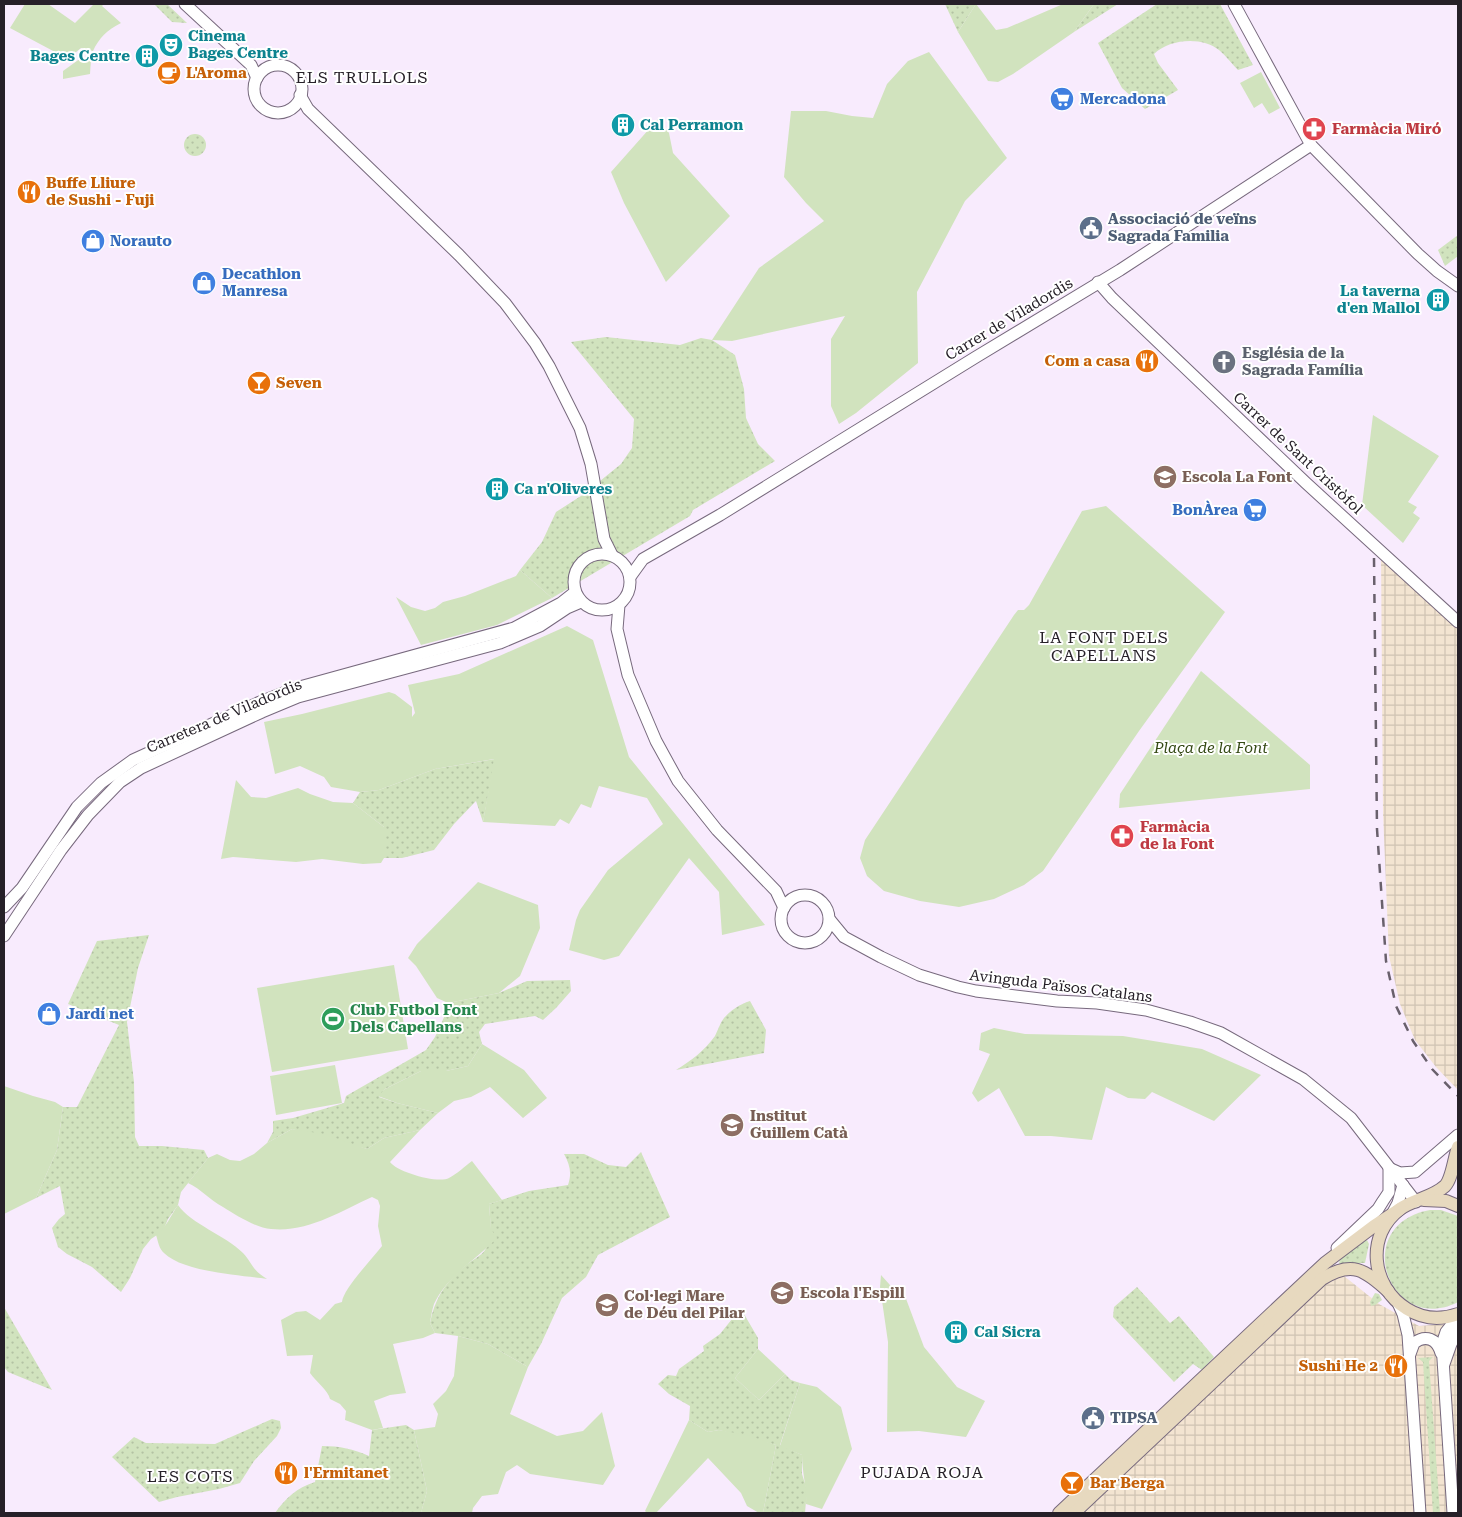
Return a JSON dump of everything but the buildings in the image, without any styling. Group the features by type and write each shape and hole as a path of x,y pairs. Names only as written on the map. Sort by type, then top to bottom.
{"main road":[{"path":"1059,1513 1325,1263 1374,1226 1433,1194 1448,1183 1458,1147"},
{"path":"1416,1202 1435,1200 1458,1206"},
{"path":"1388,1291 1379,1273 1376,1252 1380,1235 1394,1214"},
{"path":"1074,1513 1322,1279 1336,1272 1355,1269 1371,1275 1398,1303 1414,1313 1429,1318 1458,1315"}],"street":[{"path":"185,4 251,65 257,78"},
{"path":"194,4 257,61 272,66 286,67 295,73 300,83 300,95 308,109 450,246 505,303 549,366 580,428 591,464 604,539 626,568 630,577"},
{"path":"1234,4 1311,145 1418,254 1458,286"},
{"path":"272,66 263,70 254,86 255,96 263,107 279,112 293,107 308,109"},
{"path":"293,107 300,95"},
{"name":"Carrer de Viladordis","path":"643,559 720,516 1120,270 1311,145"},
{"name":"Carrer de Sant Cristòfol","path":"1098,282 1117,303 1259,439 1458,622"},
{"path":"604,539 600,549 577,567 574,577 575,592 581,602 590,608 608,609 619,604 628,592 630,577 643,559"},
{"path":"595,554 643,559"},
{"name":"Carretera de Viladordis","path":"4,907 22,888 77,807 101,783 133,760 260,702 296,688 514,628 561,603 575,592"},
{"name":"Carretera de Viladordis","path":"4,936 61,850 88,815 120,782 141,768 298,697 500,643 540,626 567,608 581,602"},
{"name":"Avinguda Països Catalans","path":"617,630 619,604"},
{"name":"Avinguda Països Catalans","path":"600,610 613,622 617,630 628,675 643,715 678,780 717,830 776,890 784,908 781,917 782,927 792,939 799,943 808,943 822,937 834,936 844,938 919,975 976,992 1057,1001 1097,1003 1146,1010 1221,1033 1280,1065 1317,1090 1351,1118 1416,1202"},
{"name":"Avinguda Països Catalans","path":"776,890 795,897 805,895 820,900 826,907 830,920 844,938"},
{"path":"784,908 795,897"},
{"path":"822,937 828,929 830,920"},
{"path":"4,936 4,944"},
{"path":"1325,1263 1364,1221 1378,1209 1389,1192 1389,1168 1400,1173 1415,1172 1458,1135"},
{"path":"1394,1214 1403,1185"},
{"path":"1398,1303 1406,1326 1410,1356 1420,1513"},
{"path":"1453,1513 1441,1353 1443,1337 1458,1315"},
{"path":"1443,1371 1451,1344 1458,1332"},
{"path":"1410,1356 1414,1343 1425,1338 1434,1340 1441,1353"}],"shaded area":[{"path":"1381,554 1458,626 1458,1090 1436,1067 1415,1040 1400,1004 1389,956 1383,813"},
{"path":"1344,1276 1379,1304 1419,1326 1458,1323 1458,1513 1067,1513 1308,1284"}],"green space":[{"path":"25,4 48,4 75,23 94,4 104,4 102,6 121,23 104,35 93,51 81,48 64,62 55,52 10,28"},
{"path":"154,4 167,4 187,23 172,22"},
{"path":"945,4 976,4 958,32"},
{"path":"976,4 996,30 1007,28 1063,4 1094,4 1074,32 1013,74 998,82 988,81 958,32"},
{"path":"1094,4 1118,4 1074,32"},
{"path":"1157,4 1220,4 1253,65 1238,70 1219,50 1204,43 1186,41 1168,45 1154,54 1158,63 1178,90 1145,109 1122,88 1098,43"},
{"path":"929,52 1007,158 965,201 917,292 918,363 856,413 839,424 831,406 831,339 845,316 732,341 712,340 759,268 824,221 784,177 791,111 826,111 873,118 887,84 908,61"},
{"path":"81,58 91,59 90,74 63,79 63,71"},
{"path":"1261,72 1280,108 1269,114 1262,103 1254,108 1240,83"},
{"path":"658,119 669,133 673,153 730,216 666,282 624,203 611,172"},
{"path":"195,134 203,137 206,145 203,153 195,156 187,153 184,145 187,137"},
{"path":"1458,235 1458,256 1445,266 1438,250"},
{"path":"606,337 680,345 701,338 712,340 735,355 744,389 746,418 758,444 775,461 693,510 690,516 552,598 520,570 542,542 556,512 584,494 621,464 632,448 634,419 571,342"},
{"path":"1373,415 1439,456 1408,502 1417,507 1413,513 1420,518 1403,543 1362,505"},
{"path":"1106,506 1225,612 1139,731 1043,871 1024,885 994,899 959,907 920,901 884,891 867,876 860,858 865,840 1014,615 1018,610 1024,610 1029,605 1082,511"},
{"path":"520,570 552,598 497,625 421,645 396,597 411,607 425,611 435,608 443,602 465,596 516,576"},
{"path":"567,626 593,640 629,757 765,925 722,935 719,892 689,858 619,956 604,960 569,950 580,910 608,870 663,824 647,798 599,786 591,808 581,804 569,824 560,819 555,826 483,822 494,759 435,769 379,790 360,792 331,787 324,777 300,766 275,774 264,722 389,692 395,694 412,707 412,717 415,713 408,685 459,674"},
{"name":"Plaça de la Font","path":"1201,671 1310,765 1310,789 1119,808 1120,794"},
{"path":"495,759 483,822 476,801 454,824 434,850 402,858 384,858 384,827 353,803 360,792 379,790 435,769"},
{"path":"236,780 251,797 266,798 298,788 333,802 353,803 384,827 384,858 381,863 363,864 322,859 296,862 233,857 221,859"},
{"path":"478,882 538,905 540,928 520,976 499,993 448,1003 437,998 416,966 408,958 417,944"},
{"path":"149,935 138,968 127,1022 134,1082 135,1137 139,1146 204,1150 208,1158 181,1192 178,1205 168,1219 163,1231 151,1239 143,1249 130,1278 121,1292 92,1267 58,1247 52,1228 65,1214 60,1186 36,1198 57,1150 63,1107 77,1107 119,1025 68,1004 97,941"},
{"name":"Club Futbol Font Dels Capellans","path":"394,965 408,1049 272,1072 257,988"},
{"path":"570,980 571,991 543,1020 535,1016 485,1024 479,1032 482,1044 468,1066 446,1071 421,1071 385,1089 379,1097 438,1113 420,1130 384,1138 367,1149 292,1129 267,1143 273,1132 273,1121 293,1118 344,1103 346,1096 426,1050 435,1037 448,1003 499,993 527,981"},
{"path":"750,1001 766,1030 764,1053 676,1070 707,1046 715,1036 726,1015"},
{"path":"994,1028 1025,1034 1123,1036 1202,1049 1261,1075 1214,1121 1152,1092 1145,1099 1128,1098 1106,1087 1092,1140 1051,1136 1025,1136 999,1088 978,1102 972,1093 990,1054 979,1050 981,1033"},
{"path":"482,1044 524,1070 547,1098 523,1118 490,1087 471,1097 454,1101 438,1113 397,1103 378,1096 385,1089 421,1071 446,1071 468,1066"},
{"path":"335,1065 342,1103 276,1115 270,1076"},
{"path":"4,1086 55,1102 63,1107 57,1150 36,1198 4,1214"},
{"path":"292,1129 324,1134 367,1149 384,1138 420,1130 390,1162 394,1166 418,1176 444,1179 449,1178 472,1161 502,1200 489,1204 491,1229 497,1238 454,1276 434,1304 430,1323 435,1333 423,1338 393,1344 406,1393 390,1395 374,1401 383,1428 372,1430 345,1420 346,1411 340,1404 330,1399 327,1392 310,1373 313,1355 287,1356 281,1320 296,1312 306,1311 320,1320 335,1304 342,1302 347,1289 382,1246 378,1226 380,1206 378,1200 372,1197 323,1220 298,1228 271,1229 253,1224 240,1217 188,1183 208,1158 217,1154 230,1160 240,1161"},
{"path":"641,1152 670,1217 598,1255 586,1277 562,1298 528,1367 488,1344 458,1336 435,1333 430,1323 435,1305 442,1291 459,1271 479,1256 488,1245 490,1227 489,1204 529,1191 568,1185 570,1169 564,1154 584,1154 608,1165 626,1167"},
{"path":"178,1205 191,1218 236,1247 243,1253 255,1270 267,1279 198,1269 184,1265 164,1253 156,1235 166,1225"},
{"path":"1430,1210 1441,1210 1458,1216 1458,1302 1434,1309 1413,1304 1398,1292 1388,1275 1385,1255 1390,1236 1405,1220"},
{"path":"1367,1240 1369,1244 1365,1263 1340,1265 1341,1259"},
{"path":"881,1275 898,1294 905,1296 924,1347 957,1387 985,1401 966,1437 919,1431 887,1432 888,1342 880,1287"},
{"path":"1137,1287 1170,1323 1179,1316 1214,1357 1202,1370 1193,1364 1174,1382 1113,1317 1114,1307"},
{"path":"1375,1293 1379,1294 1382,1300 1371,1306 1370,1302"},
{"path":"4,1307 52,1390 8,1372 4,1367"},
{"path":"744,1314 758,1338 758,1349 735,1378 759,1400 785,1374 791,1380 800,1383 780,1445 802,1455 802,1474 807,1490 805,1513 763,1513 776,1445 719,1430 708,1432 689,1420 690,1406 669,1394 658,1384 668,1375 676,1376 679,1369 704,1351 703,1346 720,1334 732,1319"},
{"path":"458,1336 488,1344 528,1367 510,1414 557,1436 583,1431 602,1412 615,1466 603,1485 530,1474 517,1465 506,1472 498,1494 482,1496 473,1508 472,1513 421,1513 427,1491 414,1430 435,1427 438,1414 433,1404 446,1391 454,1376"},
{"path":"758,1349 785,1374 759,1400 735,1378"},
{"path":"1433,1357 1429,1361 1440,1513 1433,1513 1423,1362 1418,1358"},
{"path":"800,1383 817,1387 841,1407 852,1449 822,1509 806,1504 802,1455 780,1446"},
{"path":"272,1419 280,1421 281,1428 277,1436 254,1461 240,1483 219,1489 159,1502 112,1457 134,1437 146,1443 215,1444"},
{"path":"689,1420 708,1432 719,1430 747,1435 776,1445 763,1513 759,1513 747,1506 741,1493 708,1458 656,1513 647,1513 645,1511"},
{"path":"406,1425 414,1430 427,1491 421,1513 275,1513 292,1494 302,1487 315,1482 322,1446 346,1448 369,1456 372,1430"}],"railway":[{"path":"1374,558 1377,829 1386,961 1396,1006 1413,1041 1432,1069 1458,1096"}],"place":[{"name":"Cinema Bages Centre","path":"171,45"},
{"name":"Bages Centre","path":"147,56"},
{"name":"L'Aroma","path":"169,73"},
{"name":"Mercadona","path":"1062,99"},
{"name":"Cal Perramon","path":"623,125"},
{"name":"Farmàcia Miró","path":"1314,129"},
{"name":"Buffe Lliure de Sushi - Fuji","path":"29,192"},
{"name":"Associació de veïns Sagrada Familia","path":"1091,228"},
{"name":"Norauto","path":"93,241"},
{"name":"Decathlon Manresa","path":"204,283"},
{"name":"La taverna d'en Mallol","path":"1438,300"},
{"name":"Com a casa","path":"1147,361"},
{"name":"Església de la Sagrada Família","path":"1224,362"},
{"name":"Seven","path":"259,383"},
{"name":"Escola La Font","path":"1165,477"},
{"name":"Ca n'Oliveres","path":"497,489"},
{"name":"BonÀrea","path":"1255,510"},
{"name":"Farmàcia de la Font","path":"1122,836"},
{"name":"Jardí net","path":"49,1014"},
{"name":"Club Futbol Font Dels Capellans","path":"333,1019"},
{"name":"Institut Guillem Catà","path":"732,1125"},
{"name":"Escola l'Espill","path":"782,1293"},
{"name":"Col·legi Mare de Déu del Pilar","path":"607,1305"},
{"name":"Cal Sicra","path":"956,1332"},
{"name":"Sushi He 2","path":"1396,1366"},
{"name":"TIPSA","path":"1093,1418"},
{"name":"l'Ermitanet","path":"286,1473"},
{"name":"Bar Berga","path":"1072,1483"}],"district":[{"name":"ELS TRULLOLS","path":"362,77"},
{"name":"LA FONT DELS CAPELLANS","path":"1104,646"},
{"name":"PUJADA ROJA","path":"922,1472"},
{"name":"LES COTS","path":"190,1476"}]}
